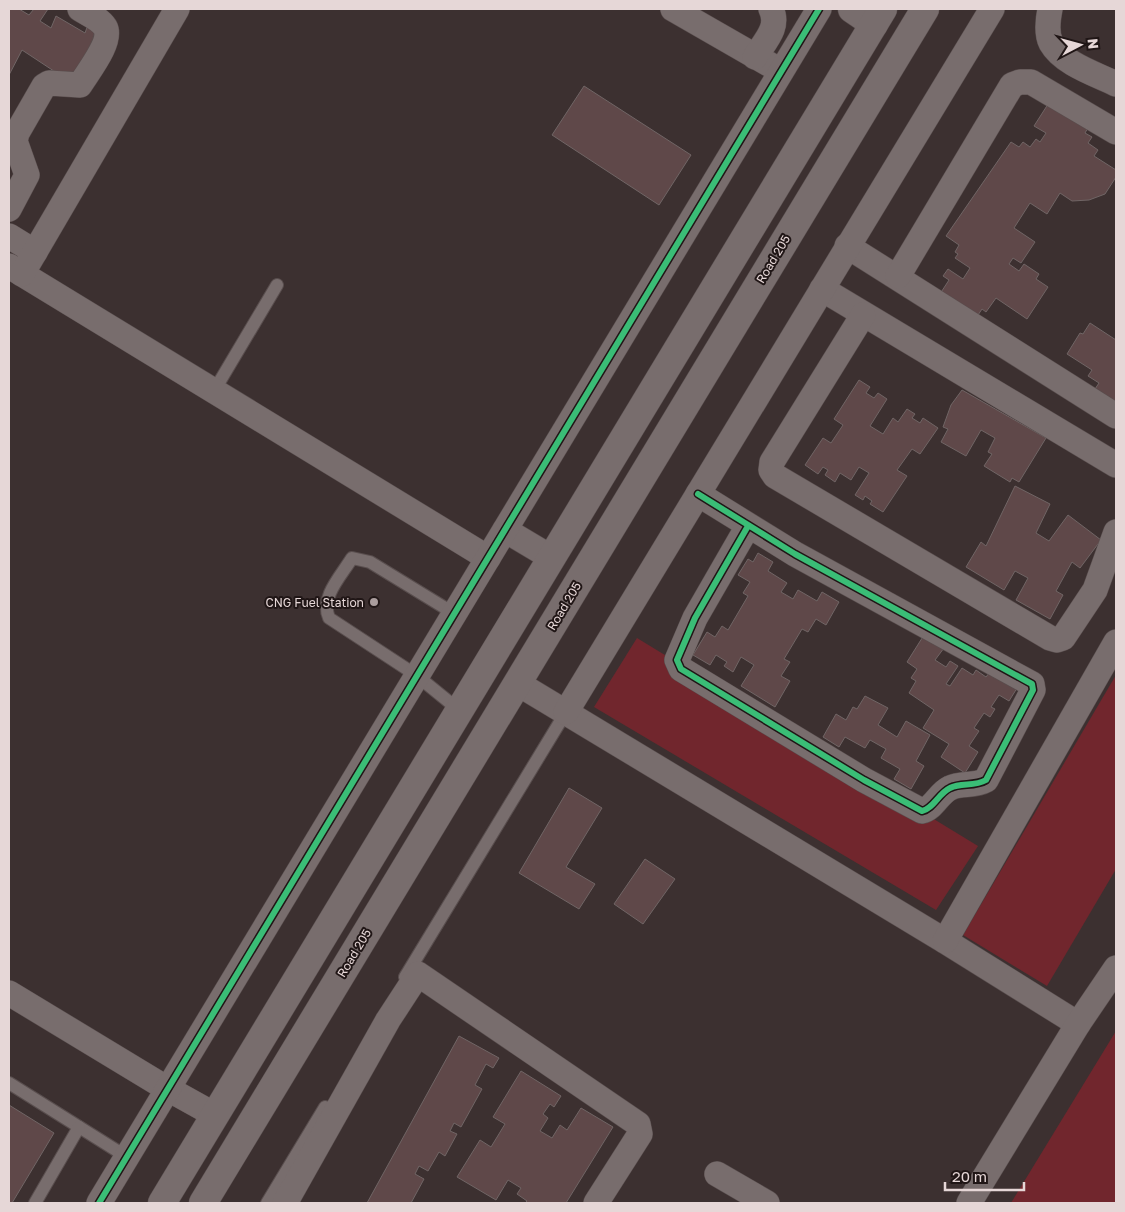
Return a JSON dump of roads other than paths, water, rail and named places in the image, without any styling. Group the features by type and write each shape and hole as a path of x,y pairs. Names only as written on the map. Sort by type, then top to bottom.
{"main road":[{"name":"Road 205","path":"203,1203 925,9"},
{"path":"162,1203 552,558 870,14"}],"street":[{"path":"9,209 26,175 15,141 17,133 44,86 48,83 80,86 106,42 106,28 102,22 80,9"},
{"path":"176,9 35,252 15,270 488,558"},
{"path":"673,9 781,72"},
{"path":"756,57 775,26 775,17 771,9"},
{"path":"99,1203 819,9"},
{"path":"566,712 992,9"},
{"path":"1050,9 1047,24 1051,43 1066,58 1116,84"},
{"path":"898,276 1012,85 1020,82 1031,82 1116,132"},
{"path":"9,236 35,252"},
{"path":"848,246 1116,416"},
{"path":"822,289 1116,465"},
{"path":"863,315 772,462 771,470 774,476 1050,638 1057,640 1063,638 1095,590 1116,532"},
{"path":"698,494 748,526 1032,684 1033,690 986,780 978,784 949,788 926,810 922,811 864,780 681,669 677,660 695,618 748,526"},
{"path":"505,530 552,558"},
{"path":"945,941 1116,642"},
{"path":"517,683 945,941 1078,1024"},
{"path":"969,1203 1078,1024 1116,968"},
{"path":"285,1203 384,1019 416,976 421,975 630,1116 638,1124 640,1134 596,1203"},
{"path":"9,992 168,1089 215,1115"},
{"path":"717,1174 766,1203"}],"lane":[{"path":"214,391 277,285"},
{"path":"454,614 370,562 352,558 326,600 326,611 329,618 416,675 459,710"},
{"path":"267,1203 384,1019 566,712"},
{"path":"9,1083 127,1157"},
{"path":"35,1203 79,1127"}],"place":[{"name":"CNG Fuel Station","path":"374,602"}]}
